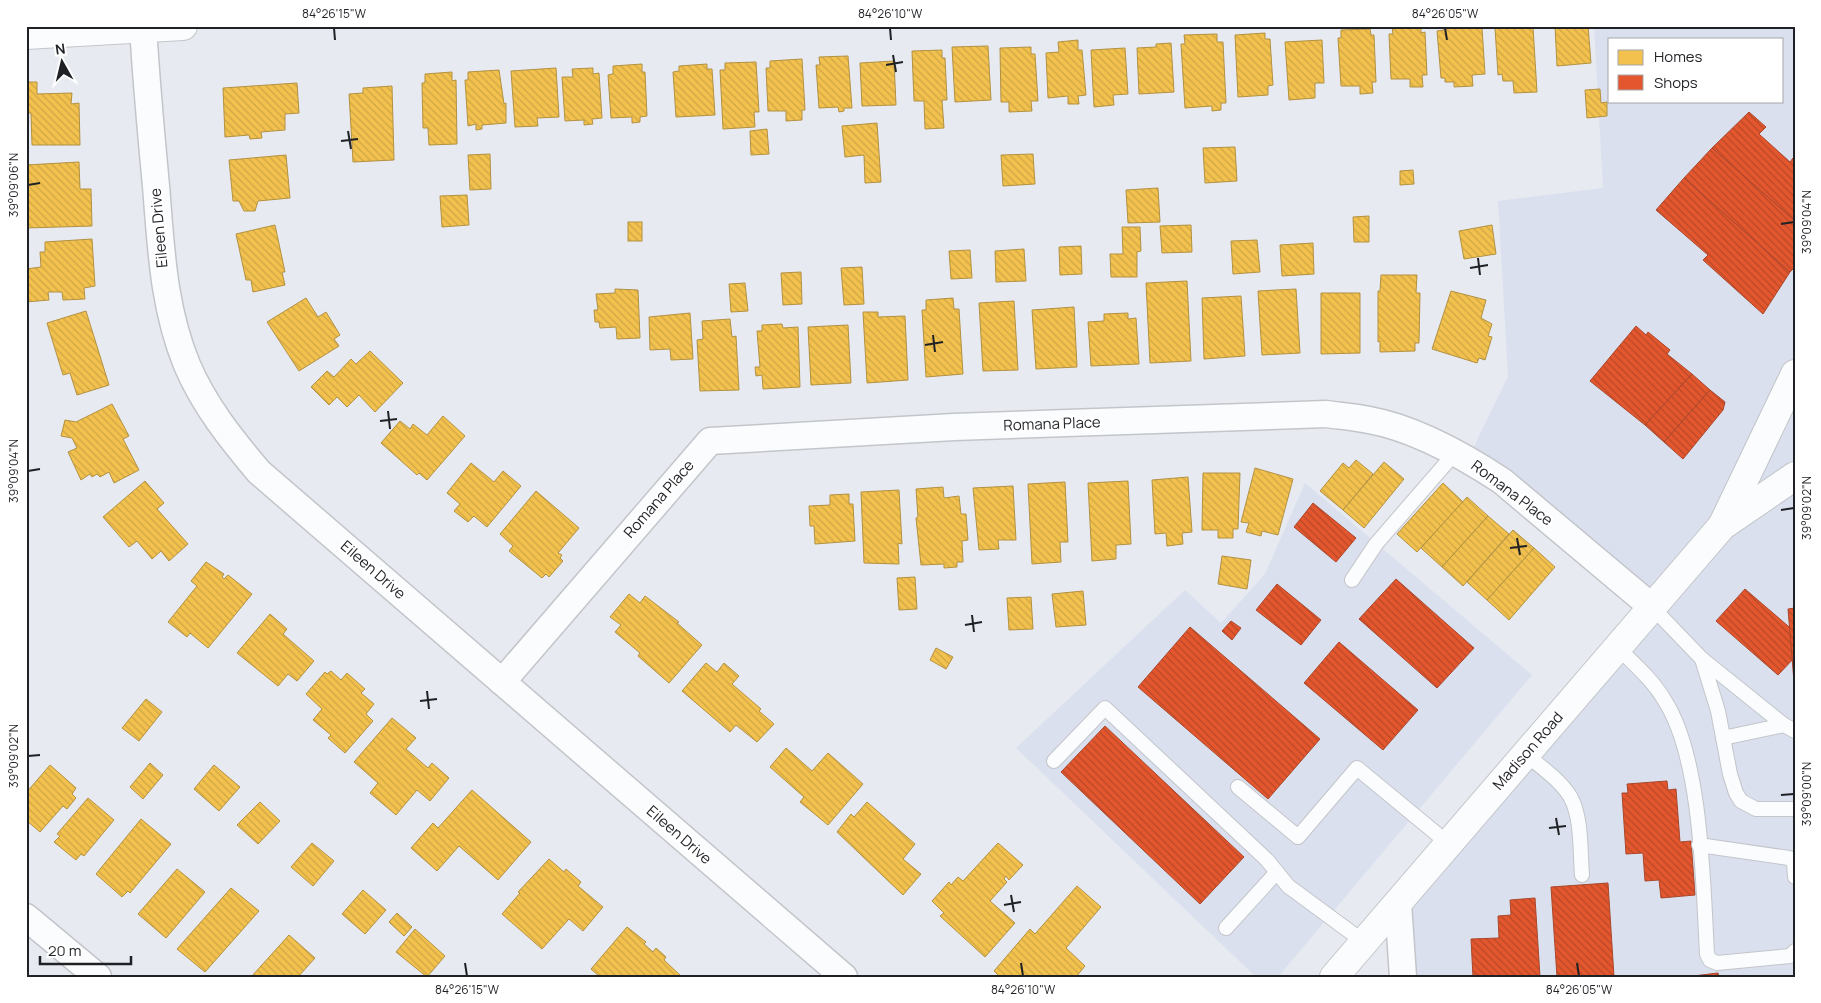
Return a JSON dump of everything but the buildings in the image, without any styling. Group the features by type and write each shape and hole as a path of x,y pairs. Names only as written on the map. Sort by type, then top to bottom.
{"main road":[{"path":"26,35 183,26"},
{"name":"Madison Road","path":"1334,977 1722,526 1793,384"},
{"name":"Madison Road","path":"1722,526 1795,476"}],"street":[{"name":"Eileen Drive","path":"143,27 164,282 176,332 187,365 207,403 231,439 259,472 844,977"},
{"name":"Romana Place","path":"502,682 710,441 954,427 1326,414 1370,420 1412,433 1468,459 1502,481 1652,607"},
{"path":"1398,903 1403,977"},
{"path":"26,917 98,977"}],"lane":[{"path":"1352,580 1376,544 1454,454"},
{"path":"1652,607 1702,659 1789,728"},
{"path":"1617,647 1651,681 1665,700 1681,735 1691,778 1699,845 1707,954 1710,960 1717,963 1790,956 1795,951"},
{"path":"1702,659 1723,738 1731,780 1741,800 1756,809 1773,811 1795,809"},
{"path":"1054,761 1105,708 1267,860 1288,886 1364,942"},
{"path":"1723,738 1789,728"},
{"path":"1526,754 1562,786 1571,798 1577,815 1582,875"},
{"path":"1238,787 1298,838 1357,768 1449,844"},
{"path":"1699,845 1789,858 1794,862 1795,877"},
{"path":"1226,928 1277,872"}],"shaded area":[{"path":"1594,26 1795,26 1795,977 1403,977 1398,903 1652,607 1468,459 1508,376 1498,201 1603,188"},
{"path":"1305,483 1532,675 1278,977 1256,977 1016,748 1185,590 1221,623 1265,574"}]}
